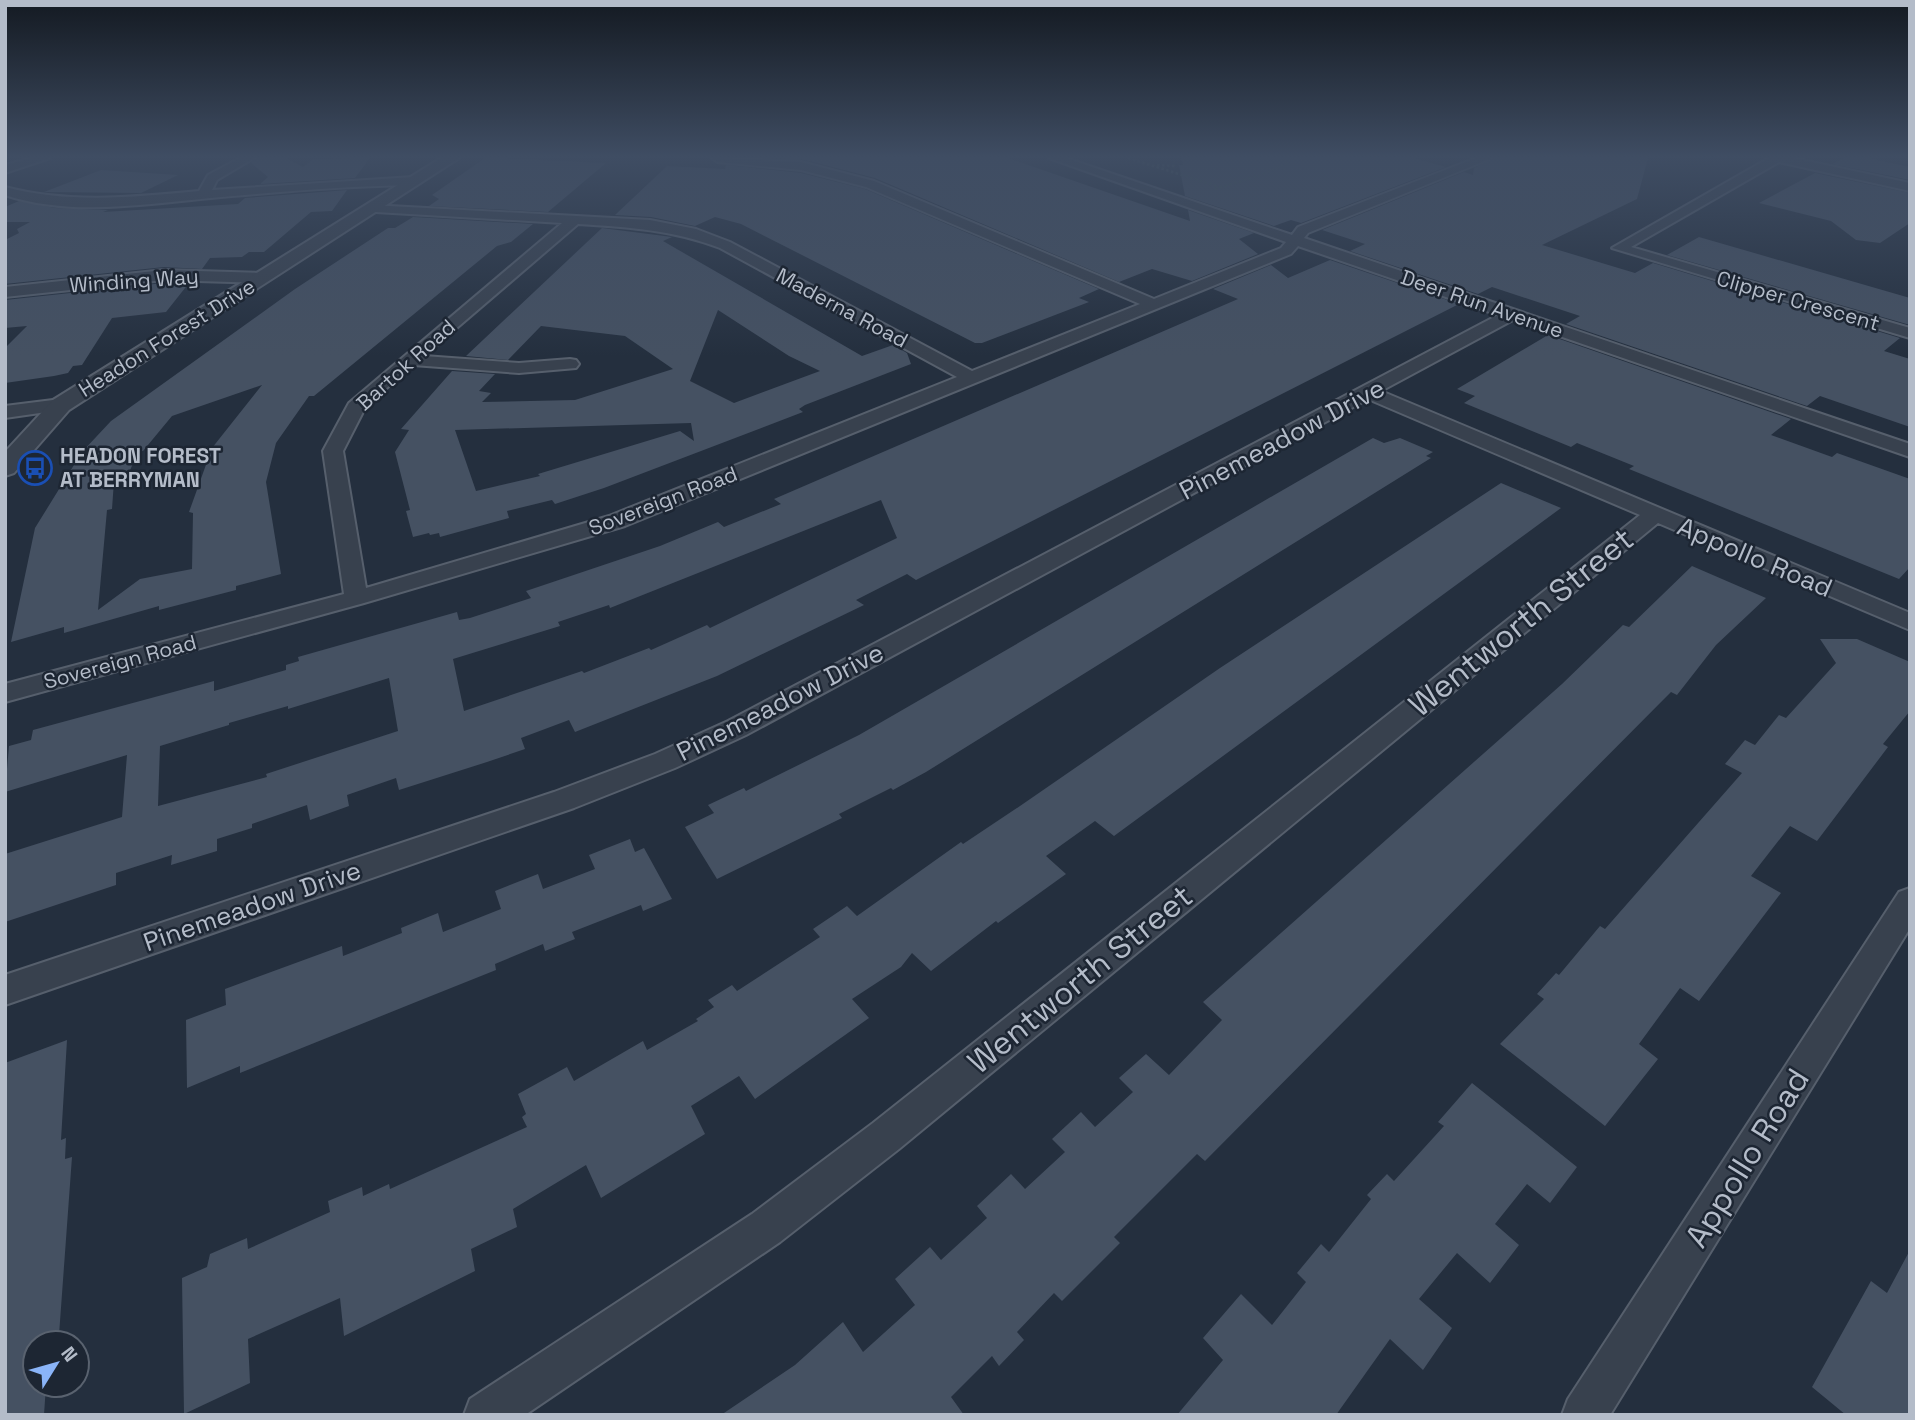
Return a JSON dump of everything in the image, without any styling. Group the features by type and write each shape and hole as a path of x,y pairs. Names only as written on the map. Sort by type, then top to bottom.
{"street":[{"name":"Headon Forest Drive","path":"5,468 61,405 350,224"},
{"name":"Bartok Road","path":"356,598 333,451 358,403 569,224"},
{"name":"Maderna Road","path":"651,224 691,232 725,245 973,379"},
{"path":"965,224 1156,305"},
{"name":"Deer Run Avenue","path":"1249,224 1910,451"},
{"name":"Sovereign Road","path":"5,693 356,598 617,521 1156,305 1286,250 1303,230 1318,224"},
{"name":"Clipper Crescent","path":"1661,224 1619,248 1910,334"},
{"name":"Winding Way","path":"5,292 164,275 262,278"},
{"name":"Pinemeadow Drive","path":"5,990 564,800 665,761 737,728 1370,393 1512,314"},
{"path":"410,360 519,368 570,364"},
{"name":"Appollo Road","path":"1370,393 1910,622"},
{"path":"5,412 61,405"},
{"name":"Wentworth Street","path":"486,1415 766,1228 842,1170 1654,515"},
{"name":"Appollo Road","path":"1584,1415 1910,901"}],"building":[{"path":"26,224 297,224 264,252 249,252 242,257 210,258 202,269 164,267 5,284 5,240 19,233 17,229"},
{"path":"401,224 533,224 511,242 497,246 314,396 309,396 276,443 266,482 281,574 236,586 236,590 159,610 159,606 64,633 64,627 11,642 35,528 82,452 111,421 295,289 388,228","holes":["262,385 212,448 189,512 193,513 192,569 140,579 98,610 107,510 112,509 114,481 128,475 138,452 143,451 172,416"]},
{"path":"742,224 948,224 1099,289 1079,298 1089,302 982,343 975,343"},
{"path":"984,224 1229,224 1254,233 1239,239 1258,254 1192,281 1152,269 1119,282"},
{"path":"1336,224 1585,224 1542,245 1635,273 1653,263 1900,338 1884,351 1910,359 1910,427 1820,396 1807,406 1566,324 1580,316 1492,287 1478,294 1350,251 1365,244 1322,230"},
{"path":"1835,224 1908,224 1880,243 1856,240"},
{"path":"602,228 672,237 663,241 862,356 893,345 907,353 911,364 805,405 799,409 803,412 604,488 555,504 552,500 507,511 509,518 440,537 439,533 429,533 413,537 406,511 410,510 395,452 409,430 401,429 452,371 495,374 479,391 491,393 482,402 575,400 673,369 625,336 541,326 508,360 466,356","holes":["718,310 789,356 820,371 734,403 690,381","691,423 694,441 680,431 538,474 540,476 476,491 455,430"]},
{"path":"1699,237 1910,298 1910,325 1667,255"},
{"path":"1330,260 1459,304 916,580 907,574 856,600 864,605 717,676 575,732 569,720 521,738 525,749 487,762 399,790 396,778 347,795 349,806 310,820 307,805 252,824 252,828 217,839 217,851 171,865 172,855 116,873 116,885 5,922 5,854 122,817 127,755 5,792 9,746 31,740 33,730 214,681 214,691 286,670 286,665 299,661 298,657 457,612 459,620 470,618 531,598 526,591 660,546 718,522 724,527 781,504 774,499 1238,299 1213,289 1271,265 1288,278","holes":["881,500 897,538 710,628 707,625 651,650 649,648 584,673 582,671 464,711 453,659 560,626 558,622 609,605 610,608","389,678 398,731 266,774 267,777 158,806 160,746 229,723 288,706 288,709"]},
{"path":"164,283 189,283 166,312 112,318 82,365 73,366 68,373 5,383 5,348 27,326 5,328 5,300"},
{"path":"1548,335 1791,419 1771,435 1832,457 1837,453 1910,479 1910,567 1899,579 1629,469 1634,466 1577,443 1571,447 1464,403 1475,396 1457,389"},
{"path":"1373,438 1384,443 1400,438 1433,452 1426,456 1431,458 926,772 839,814 842,818 717,879 685,827 714,813 708,805 744,788 746,791 859,735"},
{"path":"1501,483 1561,508 1114,836 1095,821 1046,856 1066,874 998,923 996,921 931,971 912,953 901,967 852,999 869,1018 755,1099 739,1076 691,1106 705,1134 601,1198 586,1165 513,1209 517,1227 471,1249 475,1271 344,1336 340,1298 248,1339 250,1383 184,1414 182,1278 207,1267 210,1254 247,1238 248,1249 330,1212 328,1201 362,1187 363,1196 389,1184 390,1189 527,1127 522,1117 526,1114 518,1094 567,1067 574,1081 643,1041 647,1050 698,1021 696,1019 714,1007 708,1000 732,985 737,991 820,937 813,929 847,906 857,916 961,842 963,844 1220,668"},
{"path":"1692,566 1766,598 1716,645 1677,695 1671,692 1205,1161 1197,1154 1114,1237 1120,1243 1062,1301 1054,1293 1017,1332 1024,1340 999,1366 992,1356 951,1397 964,1415 721,1415 795,1365 843,1322 863,1352 915,1305 895,1279 930,1247 941,1260 987,1218 977,1206 1011,1174 1025,1189 1065,1152 1052,1139 1081,1112 1095,1127 1133,1092 1119,1078 1146,1054 1169,1075 1222,1020 1203,1002 1562,684 1623,625 1629,627"},
{"path":"1820,639 1857,639 1910,662 1910,711 1883,744 1888,747 1817,841 1790,826 1751,876 1781,893 1699,1001 1680,988 1639,1044 1658,1059 1605,1126 1500,1044 1544,999 1537,994 1556,973 1559,975 1600,926 1605,929 1742,773 1725,764 1745,740 1755,745 1779,715 1786,718 1836,663"},
{"path":"630,839 635,852 644,848 672,899 643,911 641,905 572,932 575,939 545,951 543,944 495,964 496,970 240,1073 240,1066 187,1088 186,1020 226,1005 225,989 342,946 343,956 402,933 401,928 438,913 443,932 501,909 495,891 538,874 543,889 595,869 589,855"},
{"path":"67,1040 61,1140 66,1138 65,1159 72,1157 59,1329 21,1329 21,1399 45,1399 44,1415 5,1415 5,1063"},
{"path":"1472,1083 1577,1167 1550,1203 1527,1184 1495,1224 1519,1245 1490,1283 1457,1253 1419,1299 1452,1328 1423,1370 1390,1339 1336,1415 1177,1415 1223,1360 1203,1338 1241,1294 1272,1325 1306,1282 1297,1273 1321,1244 1329,1252 1371,1199 1367,1195 1387,1174 1394,1181 1444,1126 1438,1122"},
{"path":"1910,1250 1910,1415 1846,1415 1812,1387 1871,1281 1887,1293"}],"place":[{"name":"HEADON FOREST AT BERRYMAN","path":"35,468"}]}
